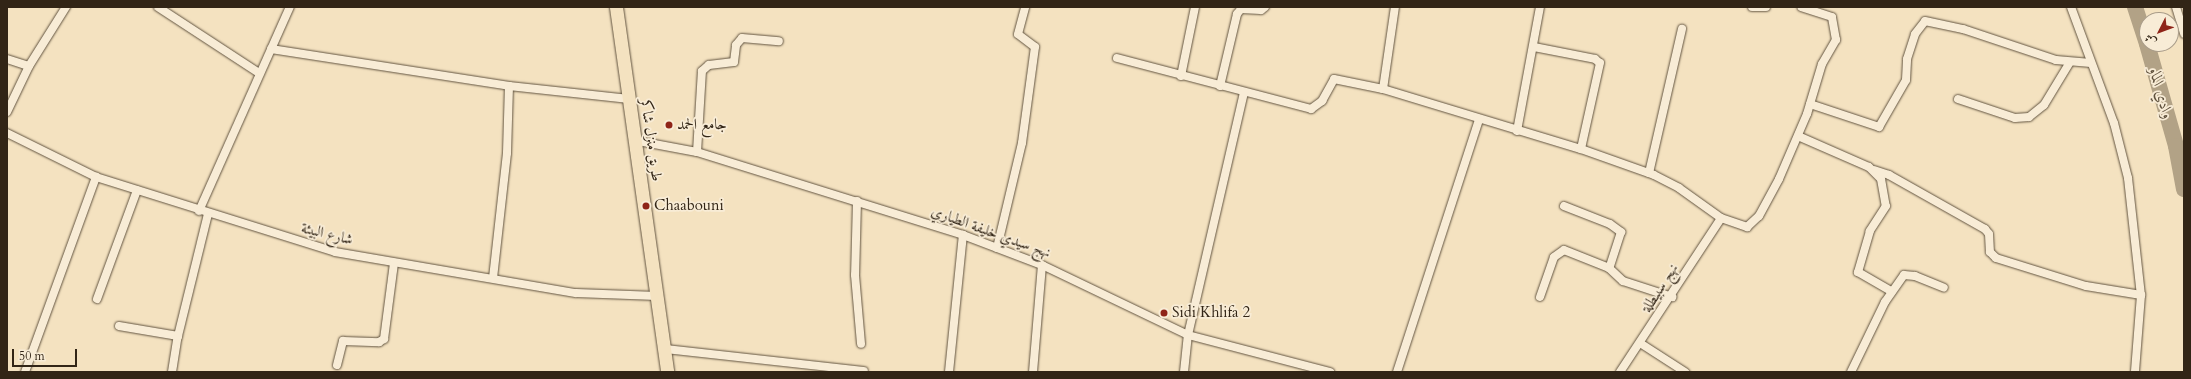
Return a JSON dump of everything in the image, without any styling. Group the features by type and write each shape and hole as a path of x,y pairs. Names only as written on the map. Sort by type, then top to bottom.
{"main road":[{"name":"طريق منزل شاكر","path":"616,7 629,98 633,140 668,372"}],"street":[{"path":"7,112 29,66 66,7"},
{"path":"158,7 259,72"},
{"path":"199,211 259,72 290,7"},
{"path":"997,248 1022,143 1035,47 1018,34 1025,7"},
{"path":"1181,76 1195,7"},
{"path":"1220,86 1237,14 1241,9 1261,10 1265,7"},
{"path":"1382,89 1395,7"},
{"path":"1517,131 1534,47 1540,7"},
{"path":"1752,7 1766,7"},
{"path":"1118,58 1244,93 1312,109 1322,101 1334,79 1382,89 1517,131 1581,149 1649,173 1679,188 1721,218 1742,226 1755,223 1779,179 1810,104 1822,64 1834,44 1836,30 1835,21 1828,14 1802,7"},
{"path":"2071,7 2125,162 2141,295 2135,372"},
{"path":"2176,7 2184,34"},
{"path":"1810,104 1878,127 1906,80 1907,59 1914,34 1925,21 1964,29 2041,56 2070,62 2091,63"},
{"path":"1649,173 1682,29"},
{"path":"697,152 702,71 709,65 734,62 736,45 742,38 779,41"},
{"path":"1534,47 1590,58 1600,63 1581,149"},
{"path":"271,49 509,86 629,98"},
{"path":"7,59 29,66"},
{"path":"1958,99 2015,118 2029,117 2044,105 2070,62"},
{"path":"493,278 507,152 509,86"},
{"path":"1184,372 1188,334 1244,93"},
{"path":"1397,372 1479,118"},
{"name":"شارع البيئة","path":"7,133 96,177 208,214 329,251 576,293 657,296"},
{"path":"1798,136 1874,170 1890,175 1985,229 1989,234 1990,252 1996,258 2086,286 2141,295"},
{"name":"نهج سيدي خليفة الطياري","path":"633,140 697,152 963,235 1042,265 1188,334 1330,372"},
{"path":"1874,170 1884,185 1886,206 1870,231 1858,272 1892,292"},
{"path":"25,372 96,177"},
{"path":"96,299 136,190"},
{"path":"857,201 855,275 861,344"},
{"path":"1564,206 1610,224 1621,232 1609,268"},
{"path":"172,372 178,336 208,214"},
{"name":"نهج سبيطلة","path":"1620,372 1672,297 1721,218"},
{"path":"949,372 963,235"},
{"path":"1540,297 1554,257 1560,250 1609,268 1623,281 1672,297"},
{"path":"336,365 343,341 379,342 384,339 394,263"},
{"path":"1033,372 1042,265"},
{"path":"1851,372 1892,292 1904,275 1909,274 1944,288"},
{"path":"119,326 178,336"},
{"path":"1640,343 1685,372"},
{"path":"665,349 864,371"}],"waterway":[{"name":"وادي الماو","path":"2135,7 2139,19"},
{"name":"وادي الماو","path":"2149,52 2176,146 2184,189"}],"place":[{"name":"جامع الحمد","path":"669,125"},
{"name":"Chaabouni","path":"646,206"},
{"name":"Sidi Khlifa 2","path":"1164,313"}]}
